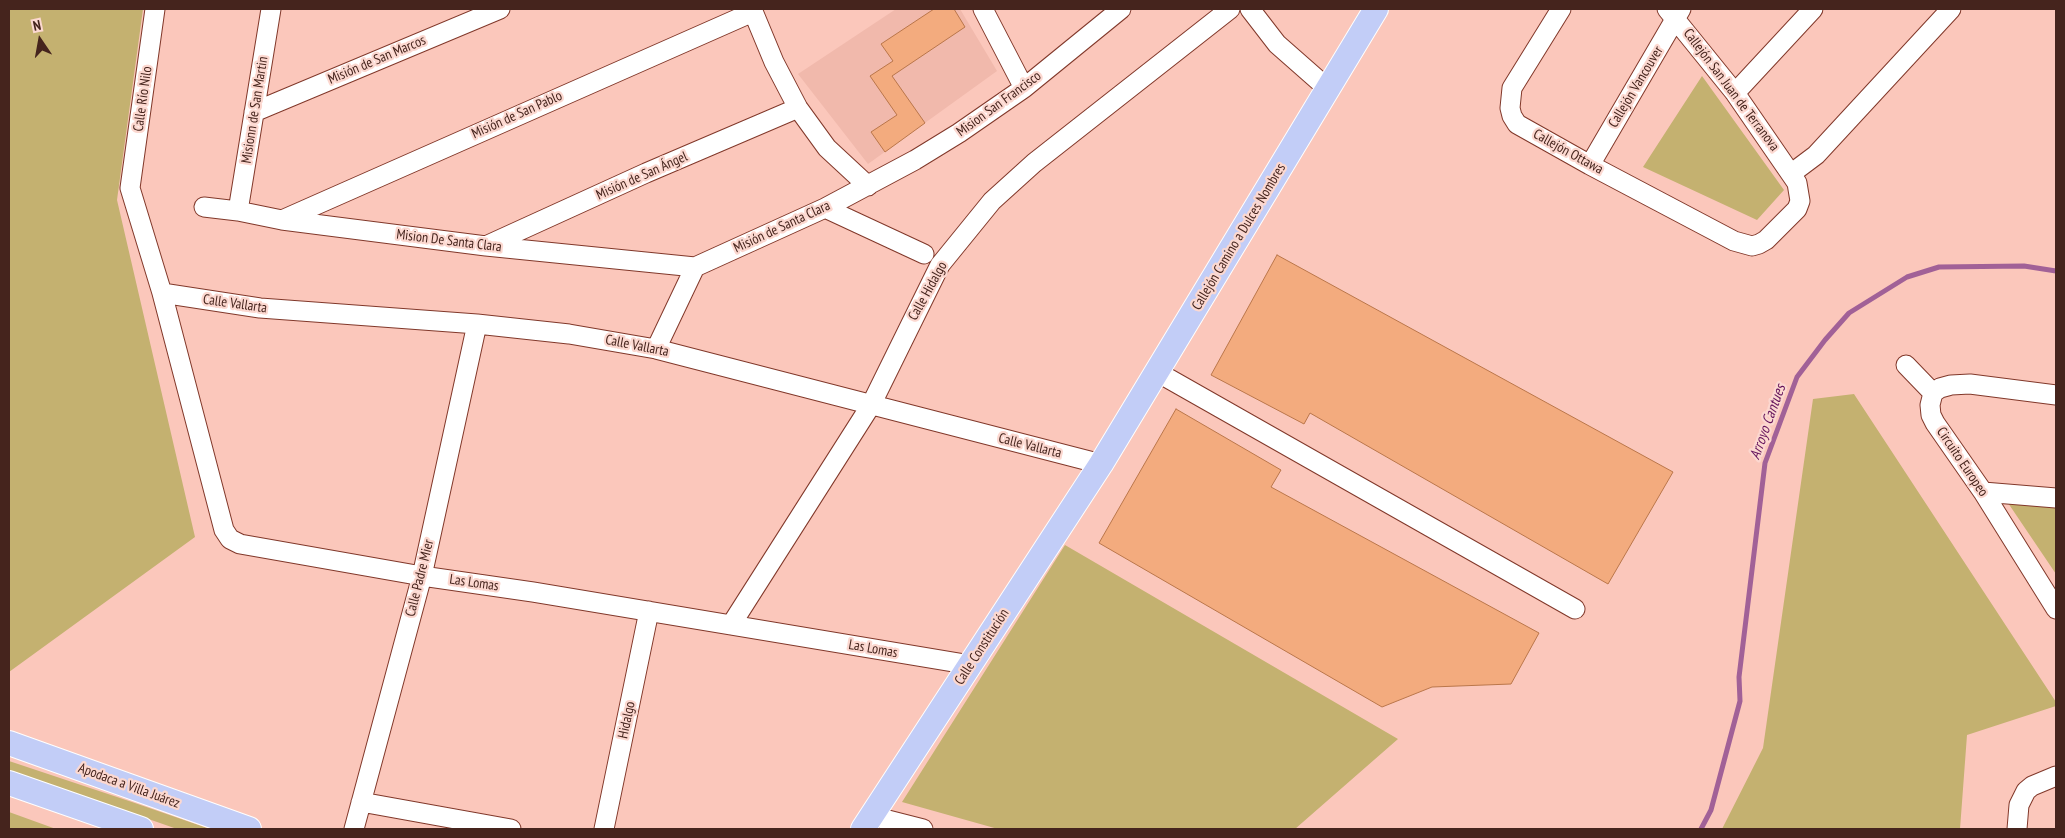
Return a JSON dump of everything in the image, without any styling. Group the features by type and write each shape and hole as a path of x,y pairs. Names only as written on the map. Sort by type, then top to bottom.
{"main road":[{"name":"Callejón Camino a Dulces Nombres","path":"1101,464 1376,9"},
{"name":"Calle Constitución","path":"867,822 1101,464"},
{"name":"Apodaca a Villa Juárez","path":"9,743 249,829"},
{"path":"9,783 141,829"}],"street":[{"name":"Calle Río Nilo","path":"155,9 130,188 162,294"},
{"name":"Misionn de San Martin","path":"238,211 271,9"},
{"name":"Misión de San Marcos","path":"254,112 500,9"},
{"path":"983,9 1024,88"},
{"name":"Mision San Francisco","path":"868,186 960,133 1024,88 1122,9"},
{"name":"Calle Hidalgo","path":"732,624 871,405 940,265 992,201 1034,163 1230,9"},
{"path":"1250,9 1277,44 1327,88"},
{"name":"Callejón Ottawa","path":"1561,9 1512,88 1510,108 1517,124 1734,241"},
{"path":"1735,93 1813,9"},
{"path":"1792,174 1816,155 1951,9"},
{"path":"752,10 774,62 798,108 827,148 868,186"},
{"name":"Misión de San Pablo","path":"282,220 752,10"},
{"name":"Callejón Vancouver","path":"1590,165 1675,12"},
{"name":"Callejón San Juan de Terranova","path":"1675,12 1792,174 1800,191 1800,201 1797,209 1766,240 1752,246 1734,241"},
{"name":"Misión de San Ángel","path":"486,246 646,173 798,108"},
{"name":"Misión de Santa Clara","path":"695,267 825,208 868,186"},
{"name":"Mision De Santa Clara","path":"204,207 238,211 282,220 486,246 695,267"},
{"path":"825,208 924,254"},
{"path":"656,348 695,267"},
{"name":"Calle Vallarta","path":"162,294 260,308 477,324 569,334 656,348 1101,464"},
{"name":"Las Lomas","path":"162,294 224,530 230,539 240,544 422,576 732,624 971,665"},
{"name":"Calle Padre Mier","path":"354,829 422,576 477,324"},
{"path":"1906,365 1933,393 1940,388 1970,384 2056,395"},
{"path":"1157,372 1575,609"},
{"name":"Circuito Europeo","path":"1933,393 1930,405 1931,415 1935,423 1983,492 2056,609"},
{"path":"1983,492 2056,498"},
{"name":"Hidalgo","path":"604,829 649,611"},
{"path":"2016,829 2019,805 2026,791 2032,786 2056,776"},
{"path":"362,802 511,829"},
{"path":"867,822 923,829"}],"shaded area":[{"path":"9,9 143,9 117,200 195,537 9,672"},
{"path":"896,9 960,9 997,71 868,164 798,74"},
{"path":"1702,76 1784,190 1757,220 1643,167"},
{"path":"1854,394 2056,702 2056,706 1967,735 1960,829 1722,829 1763,748 1813,399"},
{"path":"2004,497 2056,502 2056,574"},
{"path":"1065,545 1398,739 1295,829 998,829 902,802"},
{"path":"9,761 210,829 177,829 9,770"},
{"path":"9,812 56,829 9,829"}],"building":[{"path":"934,9 954,9 965,27 892,76 925,123 885,152 871,132 897,115 870,76 893,61 881,44"},
{"path":"1277,255 1673,472 1608,584 1310,413 1304,424 1211,375"},
{"path":"1176,409 1281,470 1271,487 1539,633 1511,684 1432,687 1382,707 1099,543"}],"waterway":[{"name":"Arroyo Cantues","path":"1701,829 1711,810 1740,701 1739,677 1765,463 1797,377 1825,340 1849,313 1907,277 1939,267 2024,266 2056,271"}]}
